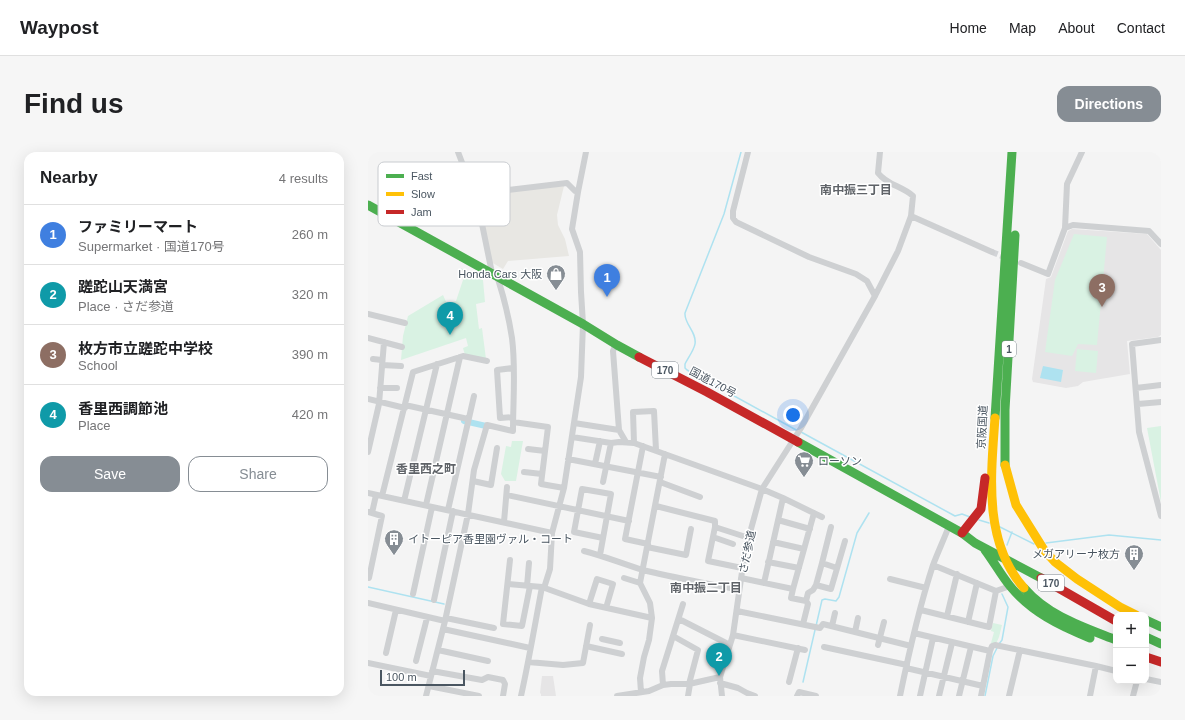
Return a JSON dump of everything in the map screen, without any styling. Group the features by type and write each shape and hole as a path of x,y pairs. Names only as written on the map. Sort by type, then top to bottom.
{"highway":[{"name":"京阪国道","path":"1012,152 995,410 992,491 993,518 999,543 1009,567 1024,589 1052,612 1113,639"},
{"name":"京阪国道","path":"1020,152 1015,229 1018,263 1005,410 1005,466 1016,504 1044,550 1055,562 1077,579 1130,612"},
{"name":"国道170号","path":"368,205 378,211"},
{"name":"国道170号","path":"406,226 583,324 616,344 707,392 797,433 962,533 975,543 1050,583 1113,619"},
{"path":"962,533 981,509 984,490 993,328 1000,258 1007,229"},
{"path":"984,490 997,486 1002,478 1005,466"},
{"name":"国道170号","path":"962,533 979,536 1073,588 1101,601 1120,607"},
{"path":"984,547 1010,586 1040,615 1074,632 1113,646"},
{"path":"1149,621 1161,627"},
{"path":"1149,638 1161,644"},
{"path":"1149,651 1161,655"},
{"path":"1149,658 1161,662"}],"street":[{"path":"458,152 462,162"},
{"path":"521,696 543,588 550,569 552,533 564,488 581,377 583,324 580,252 572,229 586,152"},
{"path":"748,152 732,211 733,218 736,222 810,257 856,274 867,281 875,296"},
{"name":"さだ参道","path":"722,696 720,680 733,635 742,568 762,490 797,433 875,296 898,251 911,216 913,196 906,190 883,180 878,173 880,152"},
{"path":"1018,263 1046,276 1048,274 1065,228 1067,184 1082,152"},
{"path":"510,190 567,183 574,192 578,192"},
{"path":"911,216 994,254"},
{"path":"1065,228 1073,225 1149,231 1161,244"},
{"path":"426,696 443,629 468,514 474,470 487,425 513,431 512,339 504,295 495,276 482,226"},
{"path":"368,314 405,323"},
{"path":"368,338 402,347"},
{"path":"1161,340 1132,344 1138,404 1139,432 1161,516"},
{"path":"368,452 379,401 384,342"},
{"path":"616,344 613,351 619,430 626,442"},
{"path":"369,578 371,554 382,516 370,513 379,495 405,406 413,372 463,356 487,361"},
{"path":"413,594 447,414 460,357"},
{"path":"373,359 401,366"},
{"path":"404,501 437,364"},
{"path":"513,368 497,370 500,418 513,419 548,428 541,484 564,488"},
{"path":"1136,388 1161,385"},
{"path":"380,388 397,388"},
{"path":"434,600 468,419 474,396"},
{"path":"368,399 468,419"},
{"path":"1138,404 1161,402"},
{"path":"634,443 633,412 654,411 656,450"},
{"path":"574,423 619,430"},
{"path":"572,437 611,443 634,443 656,450 783,498 822,517"},
{"path":"595,464 600,441"},
{"path":"603,482 611,443"},
{"path":"643,446 625,539 686,554 691,530"},
{"path":"473,481 491,485 497,448"},
{"path":"528,449 545,451"},
{"path":"639,693 640,678 649,640 652,618 650,602 640,583 665,454"},
{"path":"568,459 638,472 700,497"},
{"path":"524,472 542,474"},
{"path":"504,522 507,487"},
{"path":"600,555 611,494 582,489 574,532 603,538"},
{"path":"368,493 552,533"},
{"path":"507,495 629,520"},
{"path":"764,583 783,498"},
{"path":"656,506 715,521 708,561 742,568"},
{"path":"806,601 791,598 814,513"},
{"path":"778,520 810,529"},
{"path":"900,696 926,588 933,565 949,526"},
{"path":"715,527 749,538"},
{"path":"803,624 808,604 806,601 808,593 813,590 816,585 831,527"},
{"path":"713,537 733,544"},
{"path":"816,585 831,589 837,568 846,549 845,541"},
{"path":"773,542 804,549"},
{"path":"584,551 643,570 739,590"},
{"path":"510,560 503,624 522,626 528,586 529,563"},
{"path":"768,562 799,568"},
{"path":"822,563 837,568"},
{"path":"933,565 996,591 1010,586"},
{"path":"947,616 957,574"},
{"path":"589,604 597,578 613,584 606,608"},
{"path":"624,578 640,583"},
{"path":"741,578 793,589"},
{"path":"890,579 926,588"},
{"path":"968,622 978,583"},
{"path":"508,584 543,588 589,604 652,618"},
{"path":"921,610 989,627 996,591"},
{"path":"368,603 427,618 494,628"},
{"path":"663,685 662,671 683,604"},
{"path":"386,653 396,610"},
{"path":"737,611 816,627 823,624 911,646"},
{"path":"832,626 835,612"},
{"path":"416,661 427,618"},
{"path":"855,632 858,618"},
{"path":"679,620 730,644"},
{"path":"878,645 884,622"},
{"path":"528,662 563,665 583,663 590,626"},
{"path":"443,629 530,648"},
{"path":"914,633 990,652"},
{"path":"733,635 804,650"},
{"path":"673,636 698,650 688,696"},
{"path":"920,696 933,638"},
{"path":"602,639 617,642 612,652"},
{"path":"939,696 952,643"},
{"path":"980,696 990,652 992,646 995,645 1113,670"},
{"path":"586,646 622,654"},
{"path":"824,646 877,661 983,686"},
{"path":"959,696 971,647"},
{"path":"790,682 798,648"},
{"path":"438,650 488,661"},
{"path":"1009,696 1020,650"},
{"path":"368,662 432,674 482,680 488,677 503,680 505,684 503,696"},
{"path":"1090,696 1096,666"},
{"path":"617,696 649,691 663,685 690,684 720,680 755,696"},
{"path":"1149,680 1161,682"},
{"path":"1134,696 1136,684"},
{"path":"429,686 478,696"},
{"path":"797,696 799,692 816,696"}],"shaded area":[{"path":"564,186 557,215 558,225 565,239 569,256 508,261 503,269 491,262 483,226 510,226 510,192"},
{"path":"1072,229 1147,234 1161,250 1161,335 1158,337 1127,341 1130,374 1083,382 1078,386 1066,388 1033,382 1032,379 1046,279 1051,277 1068,231"},
{"path":"542,676 553,676 556,696 541,696"}],"green space":[{"path":"1074,234 1107,237 1097,345 1078,344 1072,356 1045,352 1055,280"},
{"path":"461,268 483,280 485,302 476,304 479,329 482,328 486,359 465,355 463,348 468,346 466,338 401,360 403,336 408,316 443,295 447,304 456,301 465,274"},
{"path":"1077,349 1098,351 1096,373 1075,371"},
{"path":"1161,426 1161,502 1147,428"},
{"path":"512,441 523,441 516,481 505,481 501,474 506,446 511,447"},
{"path":"993,623 1002,625 996,644 991,643 994,632 991,631"}],"water":[{"path":"1043,366 1063,370 1061,382 1040,378"}],"waterway":[{"path":"741,152 724,214 685,313 686,321 695,340 695,344 685,364 685,368 798,431"},
{"path":"464,421 486,426"},
{"path":"801,432 955,516 962,514 970,517"},
{"path":"816,626 822,600 825,599 836,601 839,597 857,533 869,513"},
{"path":"979,520 989,523"},
{"path":"1000,527 1034,544"},
{"path":"1007,545 1012,532"},
{"path":"1046,543 1109,535 1161,540"},
{"path":"368,587 444,604"},
{"path":"999,644 1002,640 1008,607 1002,594"},
{"path":"803,682 815,630"},
{"path":"985,696 993,656 997,648"}],"tunnel":[{"path":"992,252 1007,258"}],"traffic: fast":[{"path":"995,418 1012,152"},
{"path":"368,205 378,211"},
{"path":"406,226 583,324 639,357"},
{"path":"1005,465 1005,410 1015,235"},
{"path":"798,442 962,533 975,543 1041,578"},
{"path":"985,550 1010,586 1027,603 1057,623 1090,638"},
{"path":"1024,588 1033,598 1067,620 1113,639"},
{"path":"1149,621 1161,627"},
{"path":"1149,638 1161,644"}],"traffic: slow":[{"path":"995,418 992,485 996,529 1002,550 1011,570 1024,588"},
{"path":"1005,465 1016,505 1044,550 1055,562 1077,579 1130,612"}],"traffic: jam":[{"path":"639,357 798,442"},
{"path":"962,533 981,509 985,478"},
{"path":"1041,578 1113,619"},
{"path":"1149,658 1161,662"}],"place":[{"name":"Honda Cars 大阪","path":"556,291"},
{"name":"ファミリーマート","path":"607,297"},
{"name":"枚方市立蹉跎中学校","path":"1102,307"},
{"name":"香里西調節池","path":"450,335"},
{"name":"ローソン","path":"804,478"},
{"name":"イトーピア香里園ヴァル・コート","path":"394,556"},
{"name":"メガアリーナ枚方","path":"1134,571"},
{"name":"蹉跎山天満宮","path":"719,676"}],"district":[{"name":"南中振三丁目","path":"856,190"},
{"name":"香里西之町","path":"426,469"},
{"name":"南中振二丁目","path":"706,588"}]}
